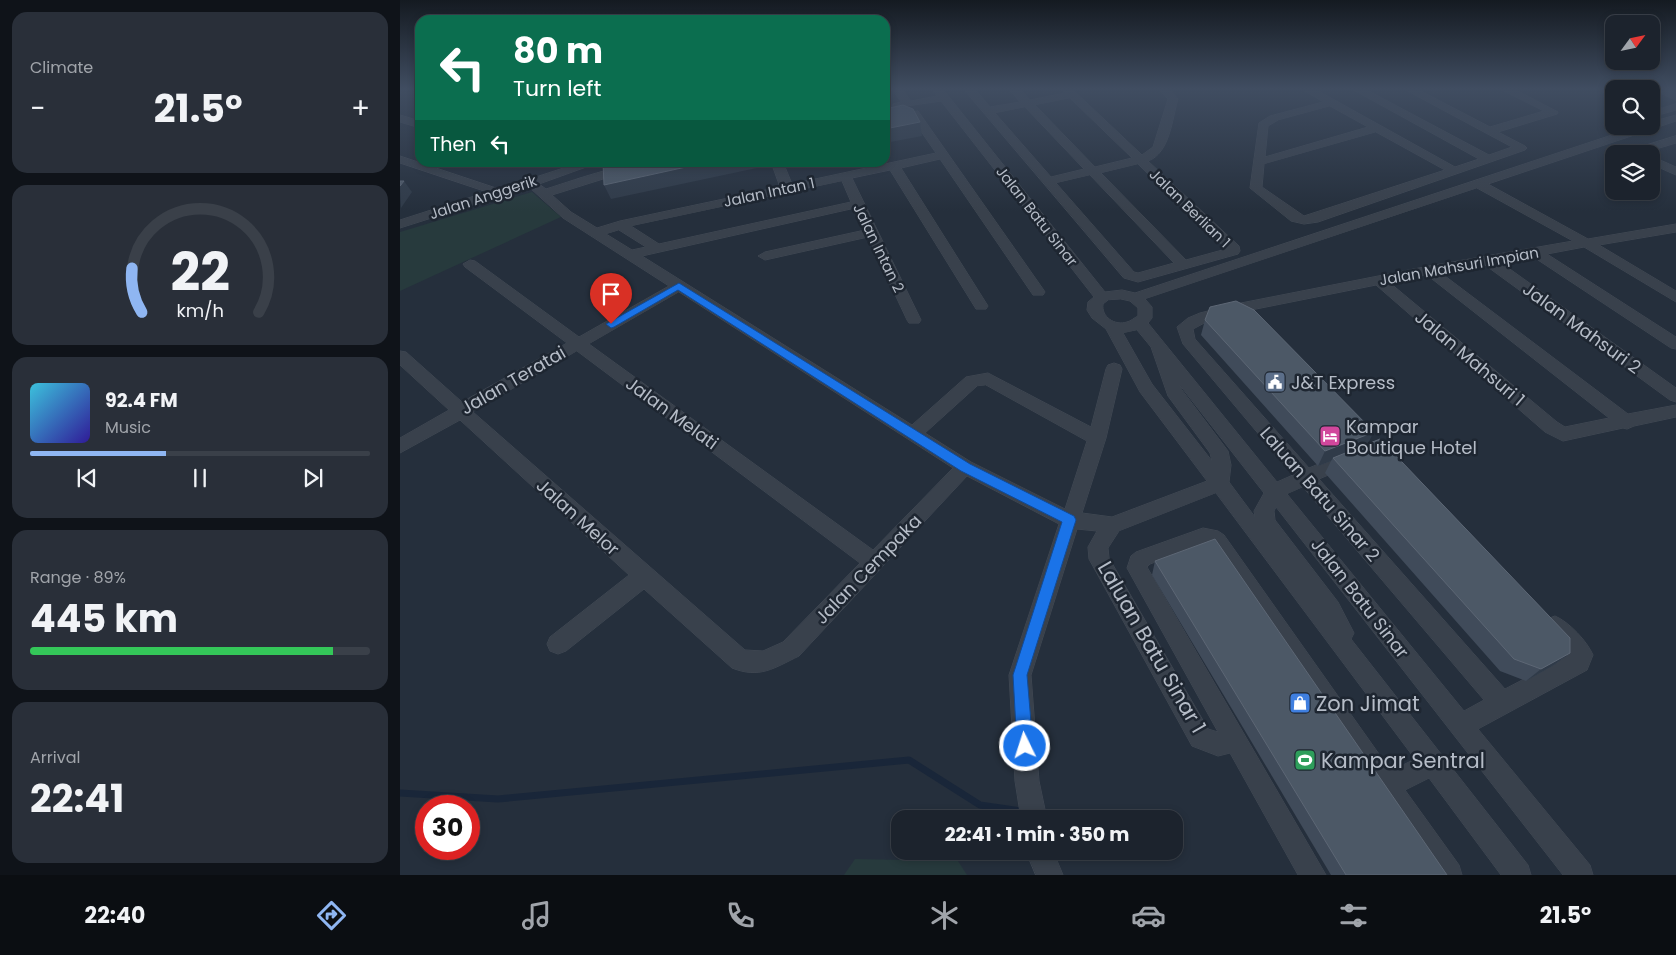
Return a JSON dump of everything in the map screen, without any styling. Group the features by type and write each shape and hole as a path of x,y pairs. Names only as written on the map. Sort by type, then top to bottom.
{"street":[{"path":"927,129 1038,292"},
{"name":"Jalan Batu Sinar","path":"967,129 1102,298"},
{"path":"1002,129 1129,275 1138,278 1183,265 1052,129"},
{"name":"Jalan Berlian 1","path":"1108,129 1234,249 1230,252 1183,265"},
{"path":"1048,182 1152,156 1158,148 1164,129"},
{"path":"1263,129 1256,188 1296,218 1304,220 1313,219 1522,148"},
{"path":"1260,162 1374,129"},
{"path":"1379,129 1453,170"},
{"path":"1431,129 1488,159"},
{"path":"1485,129 1545,160"},
{"path":"1489,131 1496,129"},
{"path":"1135,298 1623,135"},
{"path":"1657,145 1676,139"},
{"name":"Jalan Intan 1","path":"890,166 943,155"},
{"path":"400,158 415,163"},
{"path":"1660,163 1676,171"},
{"path":"893,165 981,306"},
{"path":"428,168 432,167"},
{"name":"Jalan Anggerik","path":"400,224 579,167"},
{"path":"544,194 599,176 637,167"},
{"path":"779,167 788,188"},
{"name":"Jalan Intan 1","path":"596,233 620,225 884,167"},
{"path":"428,168 500,193"},
{"name":"Jalan Intan 2","path":"845,176 914,320"},
{"path":"530,182 567,215 965,467 1069,520 1112,525 1219,484"},
{"path":"1477,183 1615,259 1676,297"},
{"path":"630,255 858,204"},
{"path":"620,225 657,249"},
{"name":"Jalan Mahsuri Impian","path":"1243,308 1429,270 1676,228"},
{"path":"765,256 872,232"},
{"path":"1535,252 1676,344"},
{"name":"Jalan Mahsuri 2","path":"1488,260 1676,396"},
{"name":"Jalan Melati","path":"470,264 874,562"},
{"path":"1429,270 1627,423 1676,412"},
{"name":"Jalan Mahsuri 1","path":"1378,280 1551,427 1563,434 1627,423"},
{"name":"Jalan Teratai","path":"400,446 679,286"},
{"path":"1122,294 1135,298 1141,302 1146,312 1140,323 1128,327 1112,326 1097,319 1094,313 1096,302 1102,298 1122,294"},
{"path":"1243,308 1256,322"},
{"name":"Laluan Batu Sinar 2","path":"1243,308 1192,320 1185,327 1188,340 1502,704"},
{"name":"Jalan Batu Sinar","path":"1140,323 1276,491 1580,875"},
{"path":"1112,326 1146,388 1518,875"},
{"path":"1158,345 1174,392 1219,451 1222,465 1219,484"},
{"name":"Jalan Melor","path":"400,356 740,660 764,662"},
{"path":"1032,810 1027,781 1020,675 1097,438 1114,369"},
{"path":"913,434 972,381 988,379 1097,438"},
{"path":"1361,669 1331,609 1266,523 1264,511 1276,491 1369,451"},
{"name":"Jalan Cempaka","path":"764,662 791,649 965,467"},
{"name":"Laluan Batu Sinar 1","path":"1112,525 1098,547 1099,559 1200,738 1218,744 1235,739"},
{"name":"Laluan Batu Sinar 1","path":"1313,875 1137,568 1138,562 1142,558 1203,536 1212,537 1218,541 1449,875"},
{"path":"558,644 644,576"},
{"path":"1461,725 1579,662 1582,655 1544,615"},
{"path":"1388,786 1432,762"}],"shaded area":[{"path":"532,192 561,217 400,291 400,232"},
{"path":"855,859 958,861 967,875 844,875"}],"building":[{"path":"603,167 686,167 604,185"},
{"path":"1236,301 1254,310 1374,432 1325,451 1205,320 1210,307"},
{"path":"1380,439 1570,638 1570,653 1541,669 1514,659 1333,458"},
{"path":"1215,539 1447,875 1346,875 1155,561"}],"waterway":[{"path":"400,793 498,799 909,760 980,805 1014,810"}],"place":[{"name":"J&T Express","path":"1275,382"},
{"name":"Kampar Boutique Hotel","path":"1330,436"},
{"name":"Zon Jimat","path":"1300,703"},
{"name":"Kampar Sentral","path":"1305,760"}],"route":[{"path":"611,324 679,286 965,467 1069,520 1020,675 1025,746"}]}
